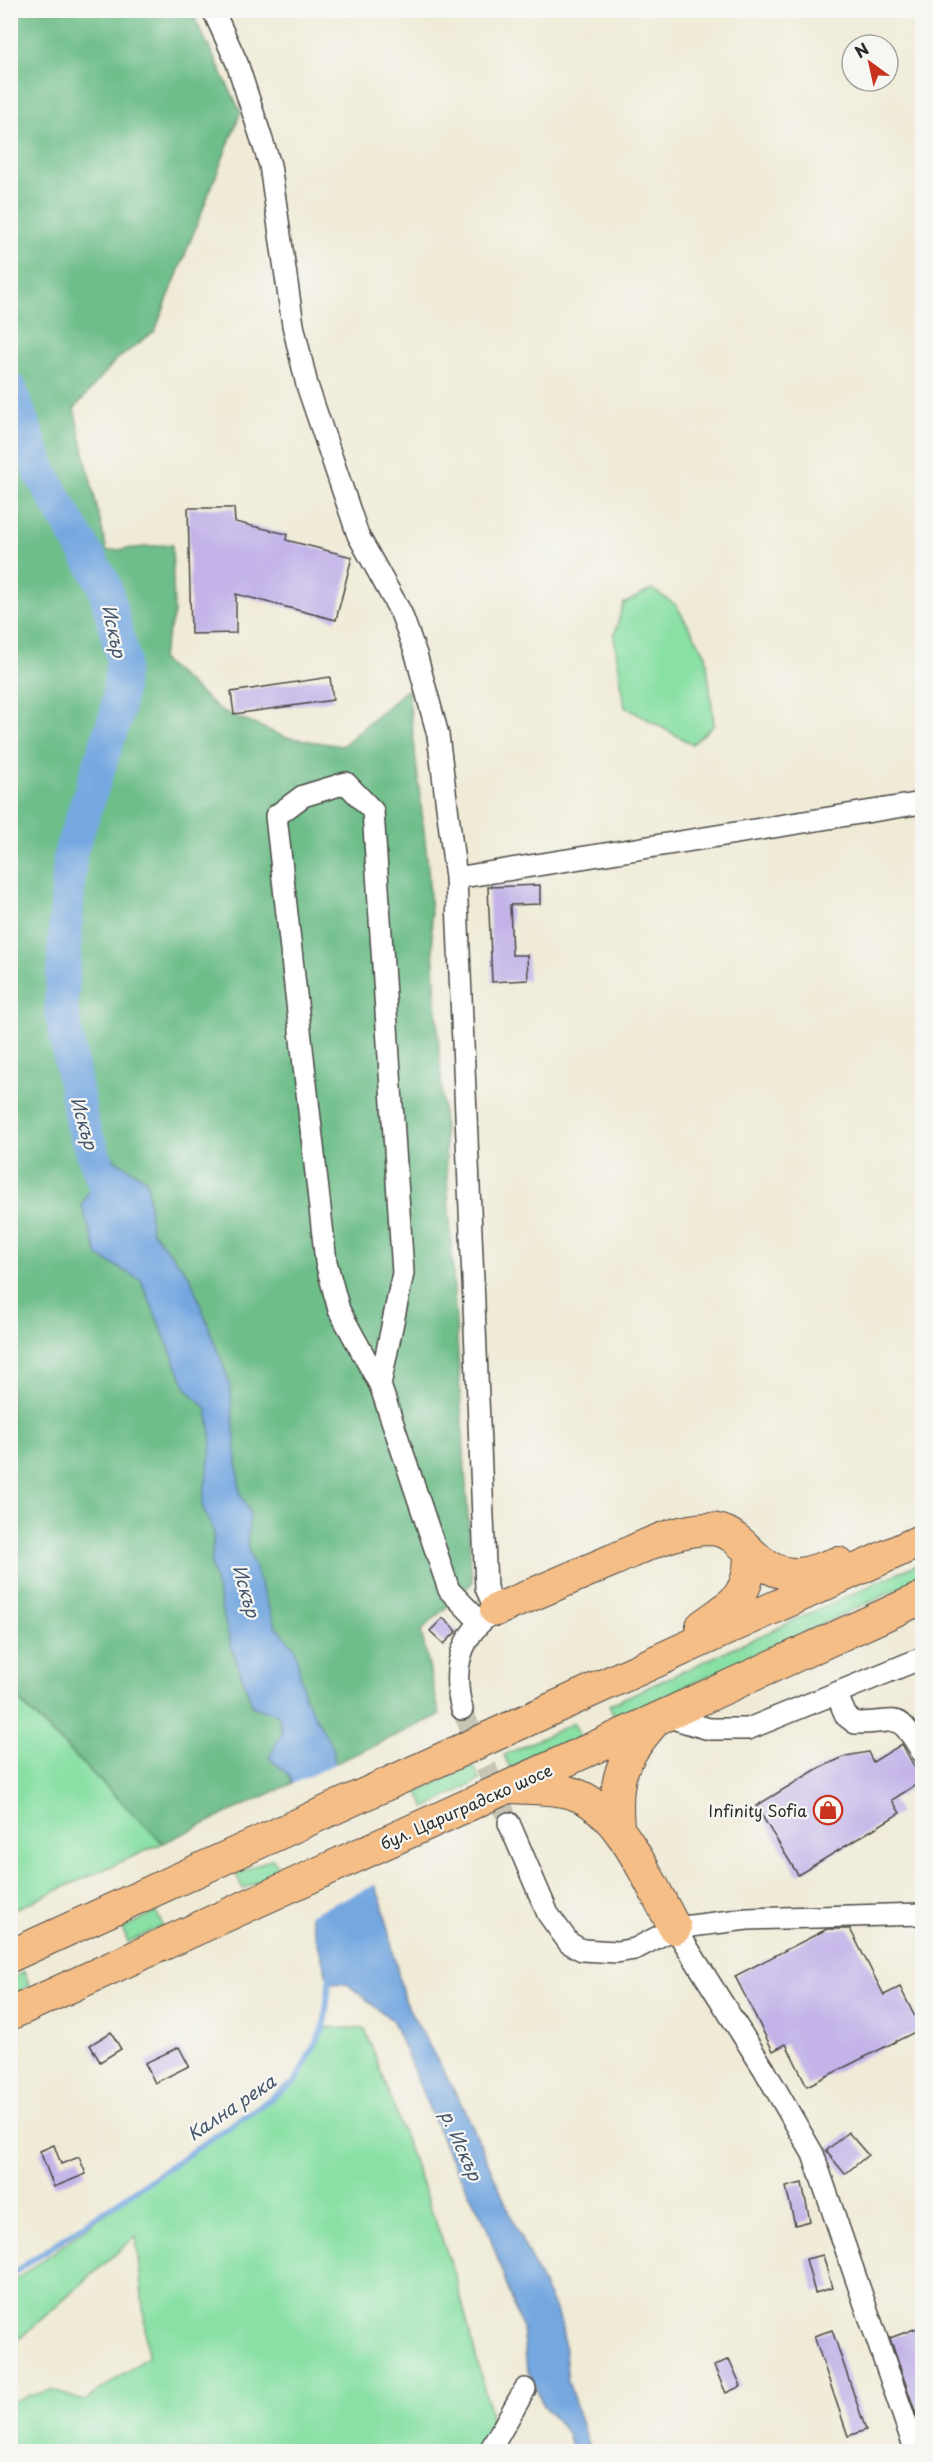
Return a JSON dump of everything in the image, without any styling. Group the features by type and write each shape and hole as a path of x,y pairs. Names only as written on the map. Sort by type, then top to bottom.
{"highway":[{"path":"487,1616 662,1539 694,1530 723,1531 735,1537 750,1556 780,1572 801,1574 922,1539"},
{"path":"10,1956 922,1539"},
{"path":"648,1665 745,1592 749,1581 750,1556"},
{"name":"бул. Цариградско шосе","path":"10,2014 922,1598"},
{"path":"618,1828 615,1794 621,1769 635,1744 660,1718"},
{"path":"508,1787 560,1790 589,1800 618,1828 675,1928"}],"street":[{"path":"213,10 237,63 270,165 293,325 307,386 358,535 401,613 430,701 438,735 456,878 487,1616 466,1641 458,1662 457,1690 462,1709"},
{"path":"380,1385 403,1273 373,811 346,783 303,796 276,816 326,1262 339,1310 380,1385 449,1590 487,1616"},
{"path":"456,878 922,803"},
{"path":"660,1718 709,1729 748,1729 837,1695 922,1658"},
{"path":"837,1695 846,1716 855,1723 895,1719 907,1726 922,1752"},
{"path":"509,1823 548,1914 569,1943 582,1950 617,1952 635,1949 675,1928 747,1919 922,1914"},
{"path":"675,1928 764,2069 813,2154 916,2451"},
{"path":"489,2451 525,2389"}],"green space":[{"path":"10,11 191,11 241,112 155,331 115,361 74,409 107,551 172,544 174,614 161,659 220,710 285,737 342,746 408,689 428,867 472,1583 421,1631 440,1715 163,1843 11,1692"},
{"path":"652,589 676,605 706,655 714,725 692,744 625,707 614,637 623,604"},
{"path":"922,1562 922,1578 615,1719 609,1705"},
{"path":"10,1692 163,1843 11,1911 10,1911"},
{"path":"574,1723 580,1737 510,1768 504,1755"},
{"path":"473,1765 480,1780 425,1808 418,1792"},
{"path":"273,1858 280,1871 243,1889 236,1874"},
{"path":"156,1912 163,1926 128,1942 122,1928"},
{"path":"24,1972 30,1986 11,1995 11,1978"},
{"path":"324,2027 365,2029 455,2275 500,2451 11,2451 11,2402 51,2390 84,2401 148,2357 136,2236 11,2346 10,2284 173,2164 295,2082"}],"water":[{"name":"р. Искър","path":"89,1143 147,1180 151,1230 190,1277 230,1384 240,1493 250,1513 247,1546 275,1625 295,1648 305,1698 333,1748 338,1791 382,1903 404,2000 466,2112 523,2243 562,2324 568,2381 590,2451 572,2451 567,2433 543,2404 527,2369 522,2329 486,2225 445,2147 393,2021 347,1984 329,1983 310,1916 313,1837 289,1775 269,1758 282,1733 279,1715 253,1707 231,1646 211,1565 214,1532 202,1506 212,1440 207,1409 186,1388 141,1280 98,1256 82,1206 93,1181"}],"pier":[{"path":"337,1763 341,1790 377,1884 307,1916 310,1837 290,1785"}],"building":[{"path":"188,508 234,508 235,522 287,534 286,540 352,557 336,620 236,594 236,633 191,634"},
{"path":"330,677 333,700 234,714 231,692"},
{"path":"540,885 540,904 510,905 512,955 527,955 528,980 492,982 488,887"},
{"path":"443,1618 457,1631 444,1644 430,1631"},
{"name":"Infinity Sofia","path":"902,1744 922,1781 892,1800 900,1813 798,1875 756,1806 817,1769 846,1756 868,1752 873,1762"},
{"path":"827,1929 850,1929 884,1995 900,1987 921,2029 807,2086 786,2044 773,2051 735,1976"},
{"path":"111,2032 121,2049 100,2062 90,2045"},
{"path":"179,2047 189,2066 155,2083 145,2063"},
{"path":"848,2132 868,2155 845,2174 826,2151"},
{"path":"54,2145 61,2164 79,2157 86,2174 54,2187 40,2151"},
{"path":"802,2183 810,2221 795,2225 786,2187"},
{"path":"823,2255 832,2288 815,2293 806,2259"},
{"path":"917,2328 922,2344 920,2426 890,2338"},
{"path":"832,2330 866,2430 848,2436 814,2336"},
{"path":"729,2359 741,2386 726,2393 714,2366"}],"waterway":[{"name":"Искър","path":"10,389 40,472 104,584 123,658 117,712 70,854 61,1007 82,1124 106,1187"},
{"name":"Кална река","path":"10,2275 295,2082 324,2027 330,1975"}],"tunnel":[{"path":"462,1709 509,1823"}],"place":[{"name":"Infinity Sofia","path":"828,1810"}]}
